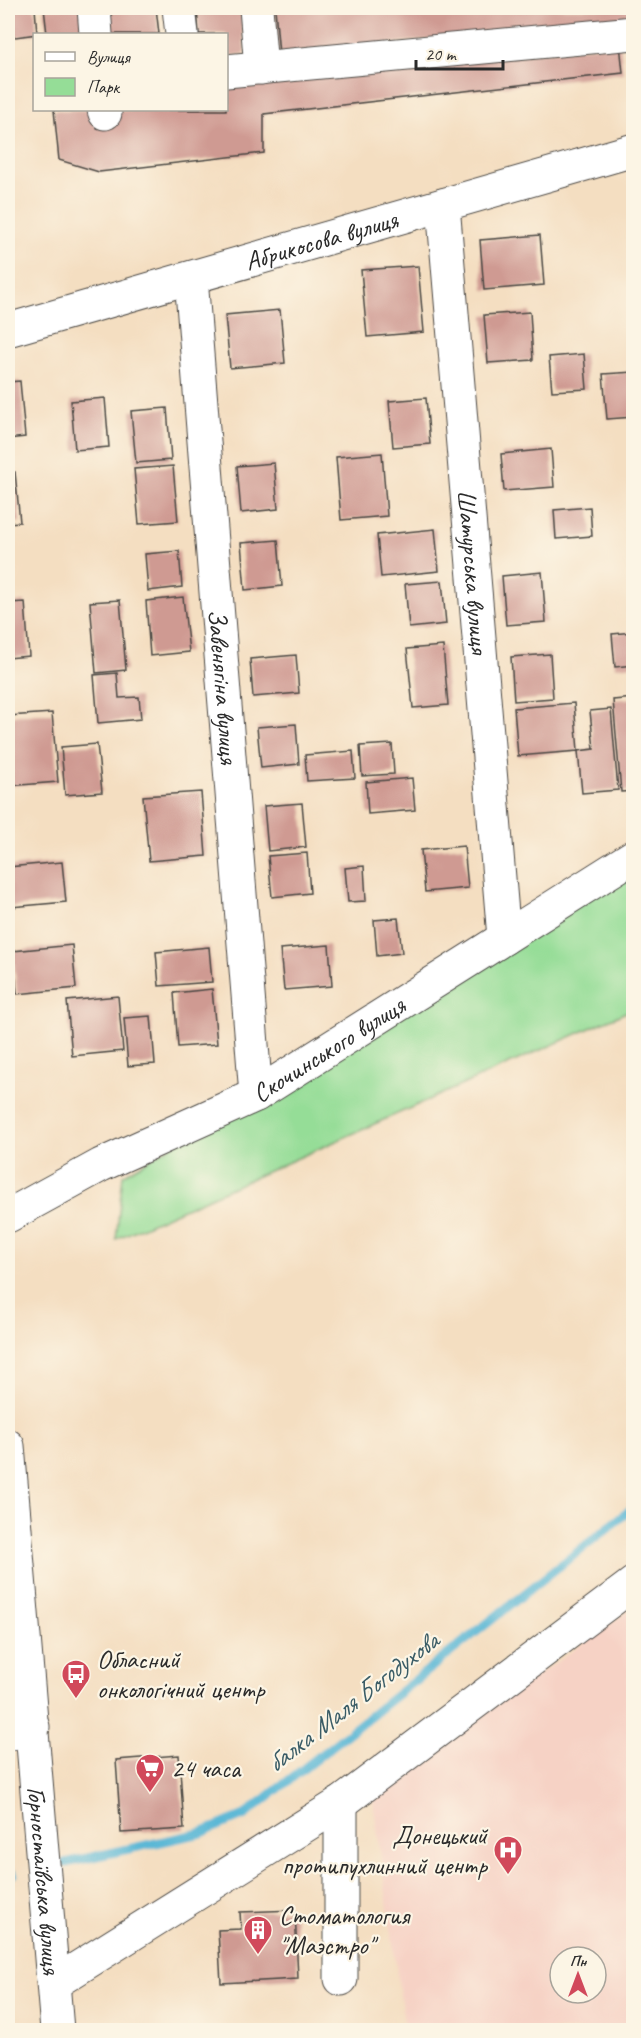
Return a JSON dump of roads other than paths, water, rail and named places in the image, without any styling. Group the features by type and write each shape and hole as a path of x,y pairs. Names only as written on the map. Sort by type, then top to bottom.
{"street":[{"path":"93,8 96,33"},
{"path":"179,8 182,33"},
{"path":"256,8 261,68"},
{"path":"228,71 633,33"},
{"name":"Абрикосова вулиця","path":"8,330 633,150"},
{"name":"Шатурська вулиця","path":"443,205 504,938"},
{"name":"Завенягіна вулиця","path":"191,278 256,1095"},
{"name":"Скочинського вулиця","path":"8,1216 101,1165 256,1095 633,856"},
{"name":"Горностаївська вулиця","path":"8,1446 20,1730 54,1983 57,2031"},
{"path":"54,1983 341,1803 633,1583"},
{"path":"341,1803 341,1979"}],"waterway":[{"name":"балка Маля Богодухова","path":"65,1863 201,1833 245,1815 634,1507"},
{"name":"балка Маля Богодухова","path":"8,1875 13,1874"}],"place":[{"name":"Обласний онкологічний центр","path":"76,1700"},
{"name":"24 часа","path":"150,1794"},
{"name":"Донецький протипухлинний центр","path":"508,1876"},
{"name":"Стоматология \"Маэстро\"","path":"258,1956"}]}
